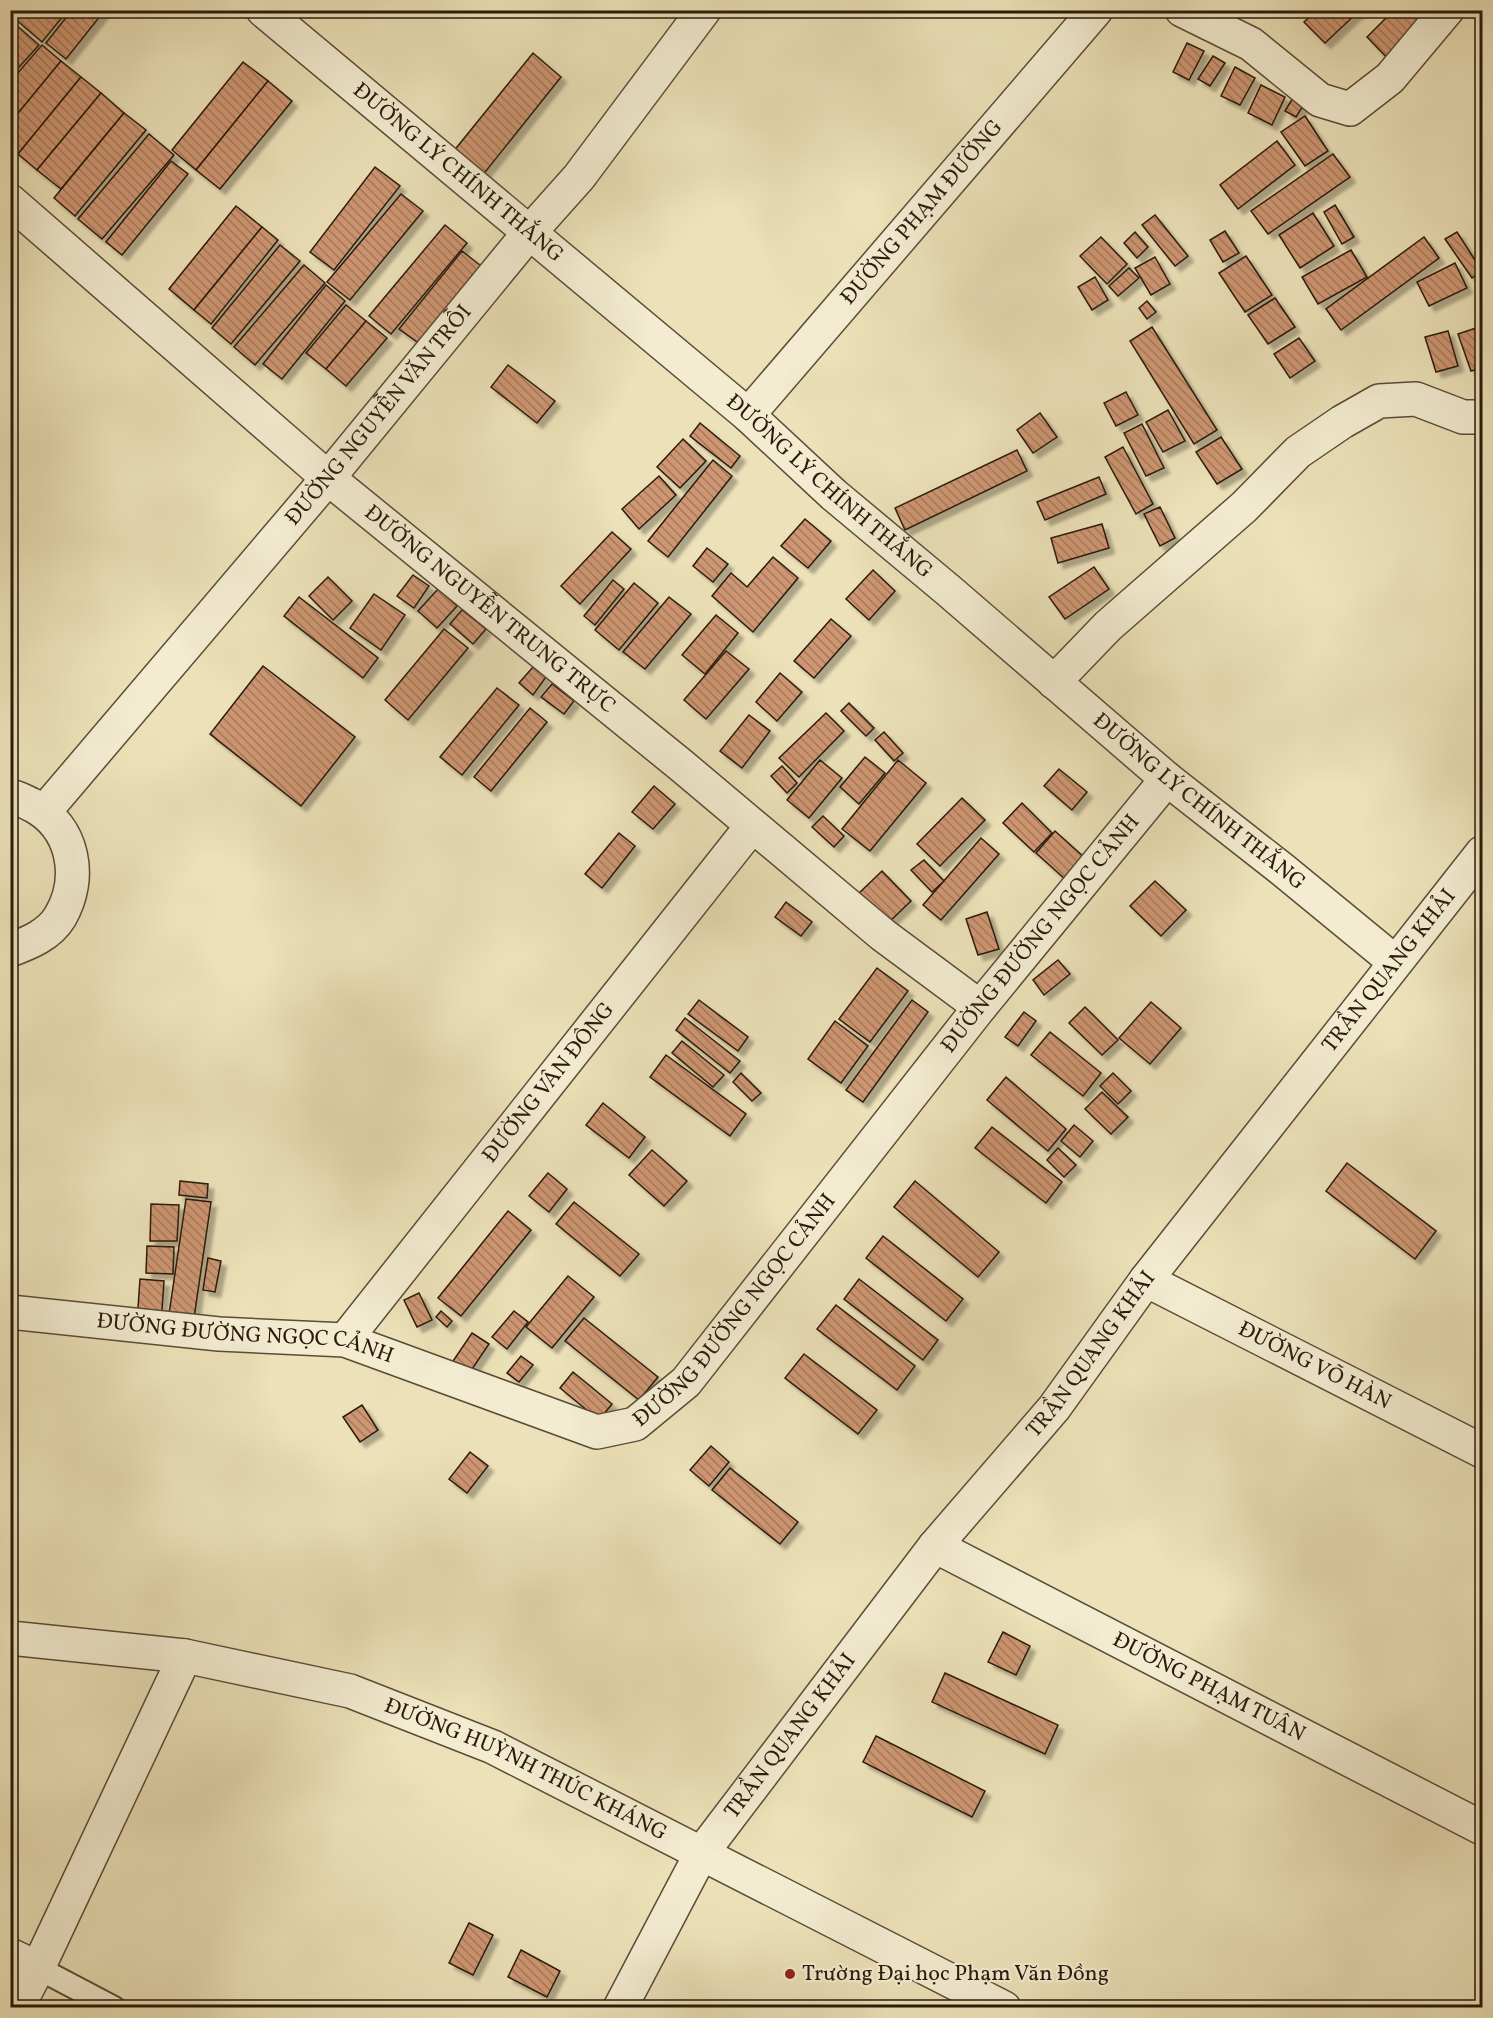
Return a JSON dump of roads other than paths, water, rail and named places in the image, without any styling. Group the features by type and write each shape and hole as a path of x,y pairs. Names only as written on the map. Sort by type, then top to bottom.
{"street":[{"name":"ĐƯỜNG LÝ CHÍNH THẮNG","path":"263,10 747,415 834,495 1167,779 1395,962"},
{"name":"ĐƯỜNG NGUYỄN VĂN TRỖI","path":"44,812 328,478 529,233 579,177 704,10"},
{"name":"ĐƯỜNG PHẠM ĐƯỜNG","path":"747,415 1096,10"},
{"path":"1182,10 1251,44 1320,100 1350,109 1390,78 1447,10"},
{"name":"ĐƯỜNG NGUYỄN TRUNG TRỰC","path":"10,201 328,478 672,758 883,935 980,1006"},
{"path":"1054,682 1108,626 1244,507 1298,452 1342,422 1380,401 1416,399 1463,417 1482,417"},
{"name":"ĐƯỜNG ĐƯỜNG NGỌC CẢNH","path":"10,1312 219,1334 345,1340 597,1432 634,1424 686,1382 980,1006 1167,779"},
{"path":"10,796 44,812 63,834 73,863 71,892 58,919 37,939 19,947 10,977"},
{"name":"ĐƯỜNG VÂN ĐÔNG","path":"345,1340 752,826"},
{"name":"TRẦN QUANG KHẢI","path":"620,2007 700,1854 935,1546 1054,1408 1146,1280 1482,853"},
{"name":"ĐƯỜNG VÕ HÀN","path":"1146,1280 1479,1444"},
{"name":"ĐƯỜNG PHẠM TUÂN","path":"935,1546 1482,1828"},
{"name":"ĐƯỜNG HUỲNH THÚC KHÁNG","path":"10,1638 185,1656 350,1691 494,1747 1004,2007"},
{"path":"17,2007 24,1961 185,1656"}],"lane":[{"path":"24,1961 114,2007"}],"place":[{"name":"Trường Đại học Phạm Văn Đồng","path":"790,1974"}]}
